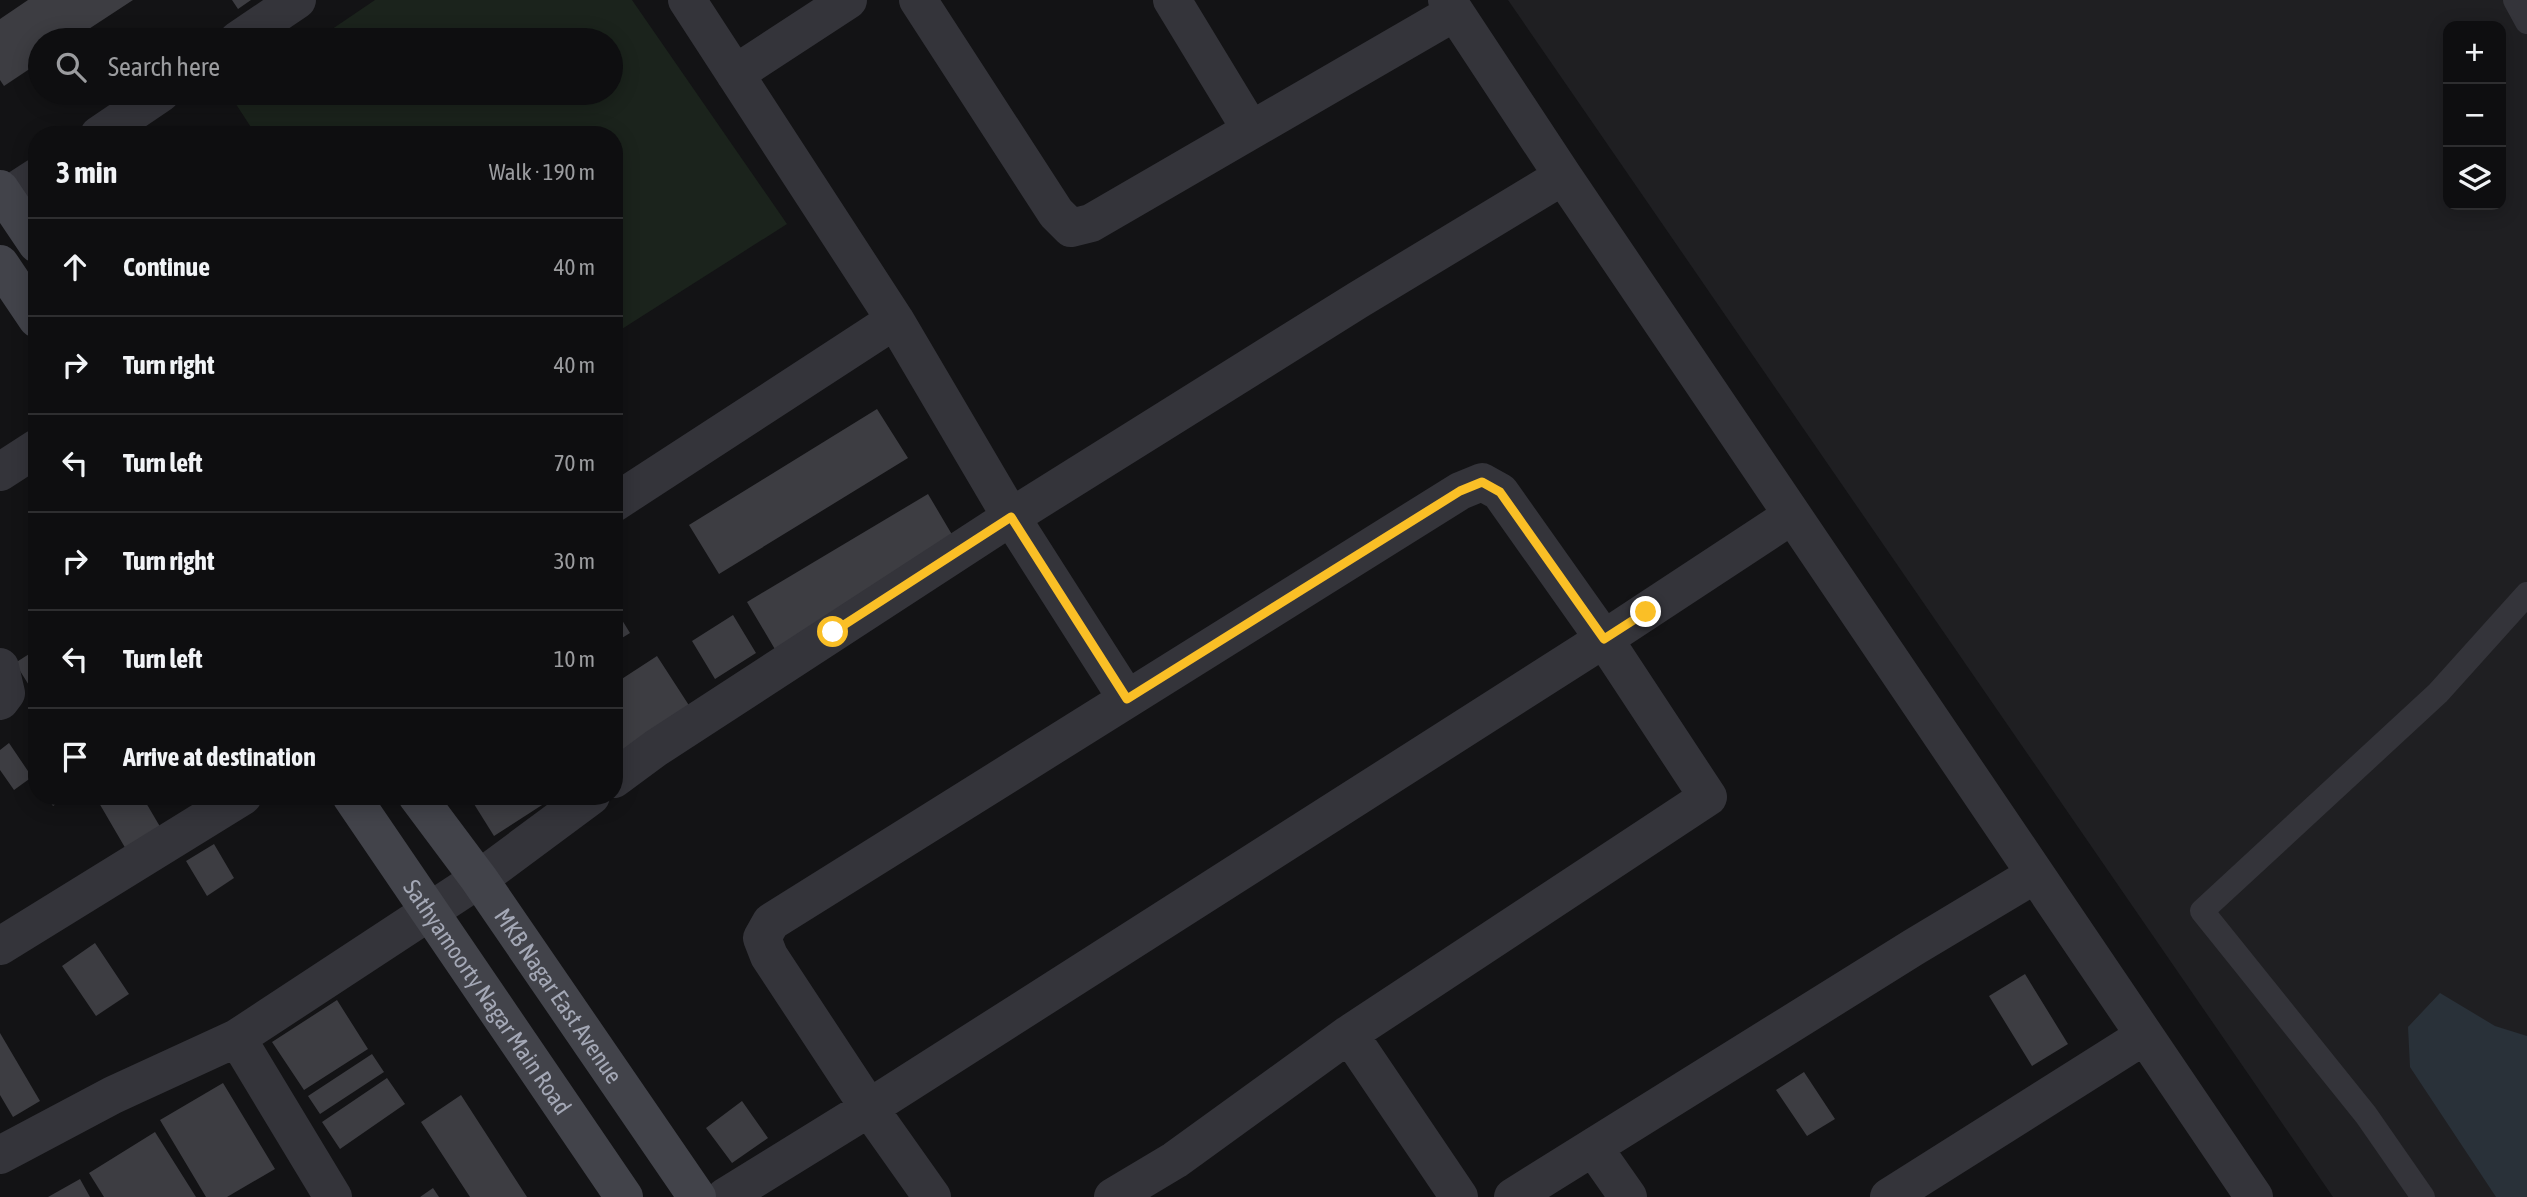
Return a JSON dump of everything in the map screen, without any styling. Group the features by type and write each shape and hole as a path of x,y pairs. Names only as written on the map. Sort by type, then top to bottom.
{"main road":[{"path":"2,196 28,232"},
{"path":"0,264 28,306"},
{"name":"Sathyamoorty Nagar Main Road","path":"357,805 624,1197"},
{"name":"MKB Nagar East Avenue","path":"424,805 479,879 697,1197"}],"street":[{"path":"256,28 297,0"},
{"path":"687,0 895,320 1011,517 1127,699"},
{"path":"735,74 848,0"},
{"path":"918,0 1056,213 1071,228 1091,223 1251,130 1451,6 1791,516 2254,1197"},
{"path":"1172,0 1251,130"},
{"path":"112,126 143,105"},
{"path":"623,772 656,748 1011,517 1358,300 1563,176"},
{"path":"2,196 28,182"},
{"path":"623,497 895,320"},
{"path":"0,472 28,454"},
{"path":"932,1197 869,1108 769,956 762,938 771,922 1460,491 1482,482 1500,492 1604,639 1708,797 1349,1034 1175,1160 1113,1197"},
{"path":"725,1197 1604,639 1791,516"},
{"path":"0,667 6,693 0,701"},
{"path":"0,946 228,805"},
{"path":"0,1155 113,1095 237,1038 431,912 579,805"},
{"path":"1513,1197 2034,875"},
{"path":"1349,1034 1460,1197"},
{"path":"1889,1197 2144,1036"},
{"path":"237,1038 333,1197"},
{"path":"1593,1147 1628,1197"}],"lane":[{"path":"2515,0 2527,22"},
{"path":"2423,1197 2366,1115 2202,911 2438,693 2527,594"}],"shaded area":[{"path":"375,0 632,0 787,224 623,328 623,126 250,126 237,105 623,105 623,28 334,28"},
{"path":"1508,0 2527,0 2527,1197 2333,1197"},
{"path":"2440,993 2495,1026 2527,1036 2527,1197 2496,1197 2410,1067 2408,1027"}],"building":[{"path":"28,0 133,0 90,28 28,28 28,70 4,86 0,80 0,19"},
{"path":"232,0 251,0 238,9"},
{"path":"877,409 908,458 719,574 689,525"},
{"path":"928,494 957,543 776,651 747,602"},
{"path":"733,615 756,653 715,679 692,641"},
{"path":"623,622 630,633 623,637"},
{"path":"28,655 28,684 15,663"},
{"path":"657,656 692,710 623,753 623,678"},
{"path":"9,743 28,771 28,780 14,790 0,770 0,750"},
{"path":"100,805 147,805 162,830 127,851"},
{"path":"475,805 542,805 494,836"},
{"path":"214,844 234,878 207,896 186,861"},
{"path":"95,943 129,994 96,1016 62,966"},
{"path":"2025,974 2068,1044 2032,1066 1989,996"},
{"path":"337,1000 368,1049 304,1090 272,1042"},
{"path":"0,1033 40,1101 13,1117 0,1095"},
{"path":"372,1054 384,1072 320,1114 308,1096"},
{"path":"1804,1072 1835,1119 1807,1136 1776,1090"},
{"path":"387,1078 405,1104 340,1149 322,1122"},
{"path":"223,1083 275,1169 227,1197 206,1197 160,1120"},
{"path":"461,1095 527,1197 470,1197 421,1122"},
{"path":"742,1101 768,1138 732,1163 706,1128"},
{"path":"155,1132 196,1197 104,1197 89,1173"},
{"path":"80,1179 90,1197 48,1197"},
{"path":"433,1188 439,1197 420,1197"}],"route":[{"path":"833,632 1011,517 1127,699 1460,491 1482,482 1500,492 1604,639 1646,612"}]}
